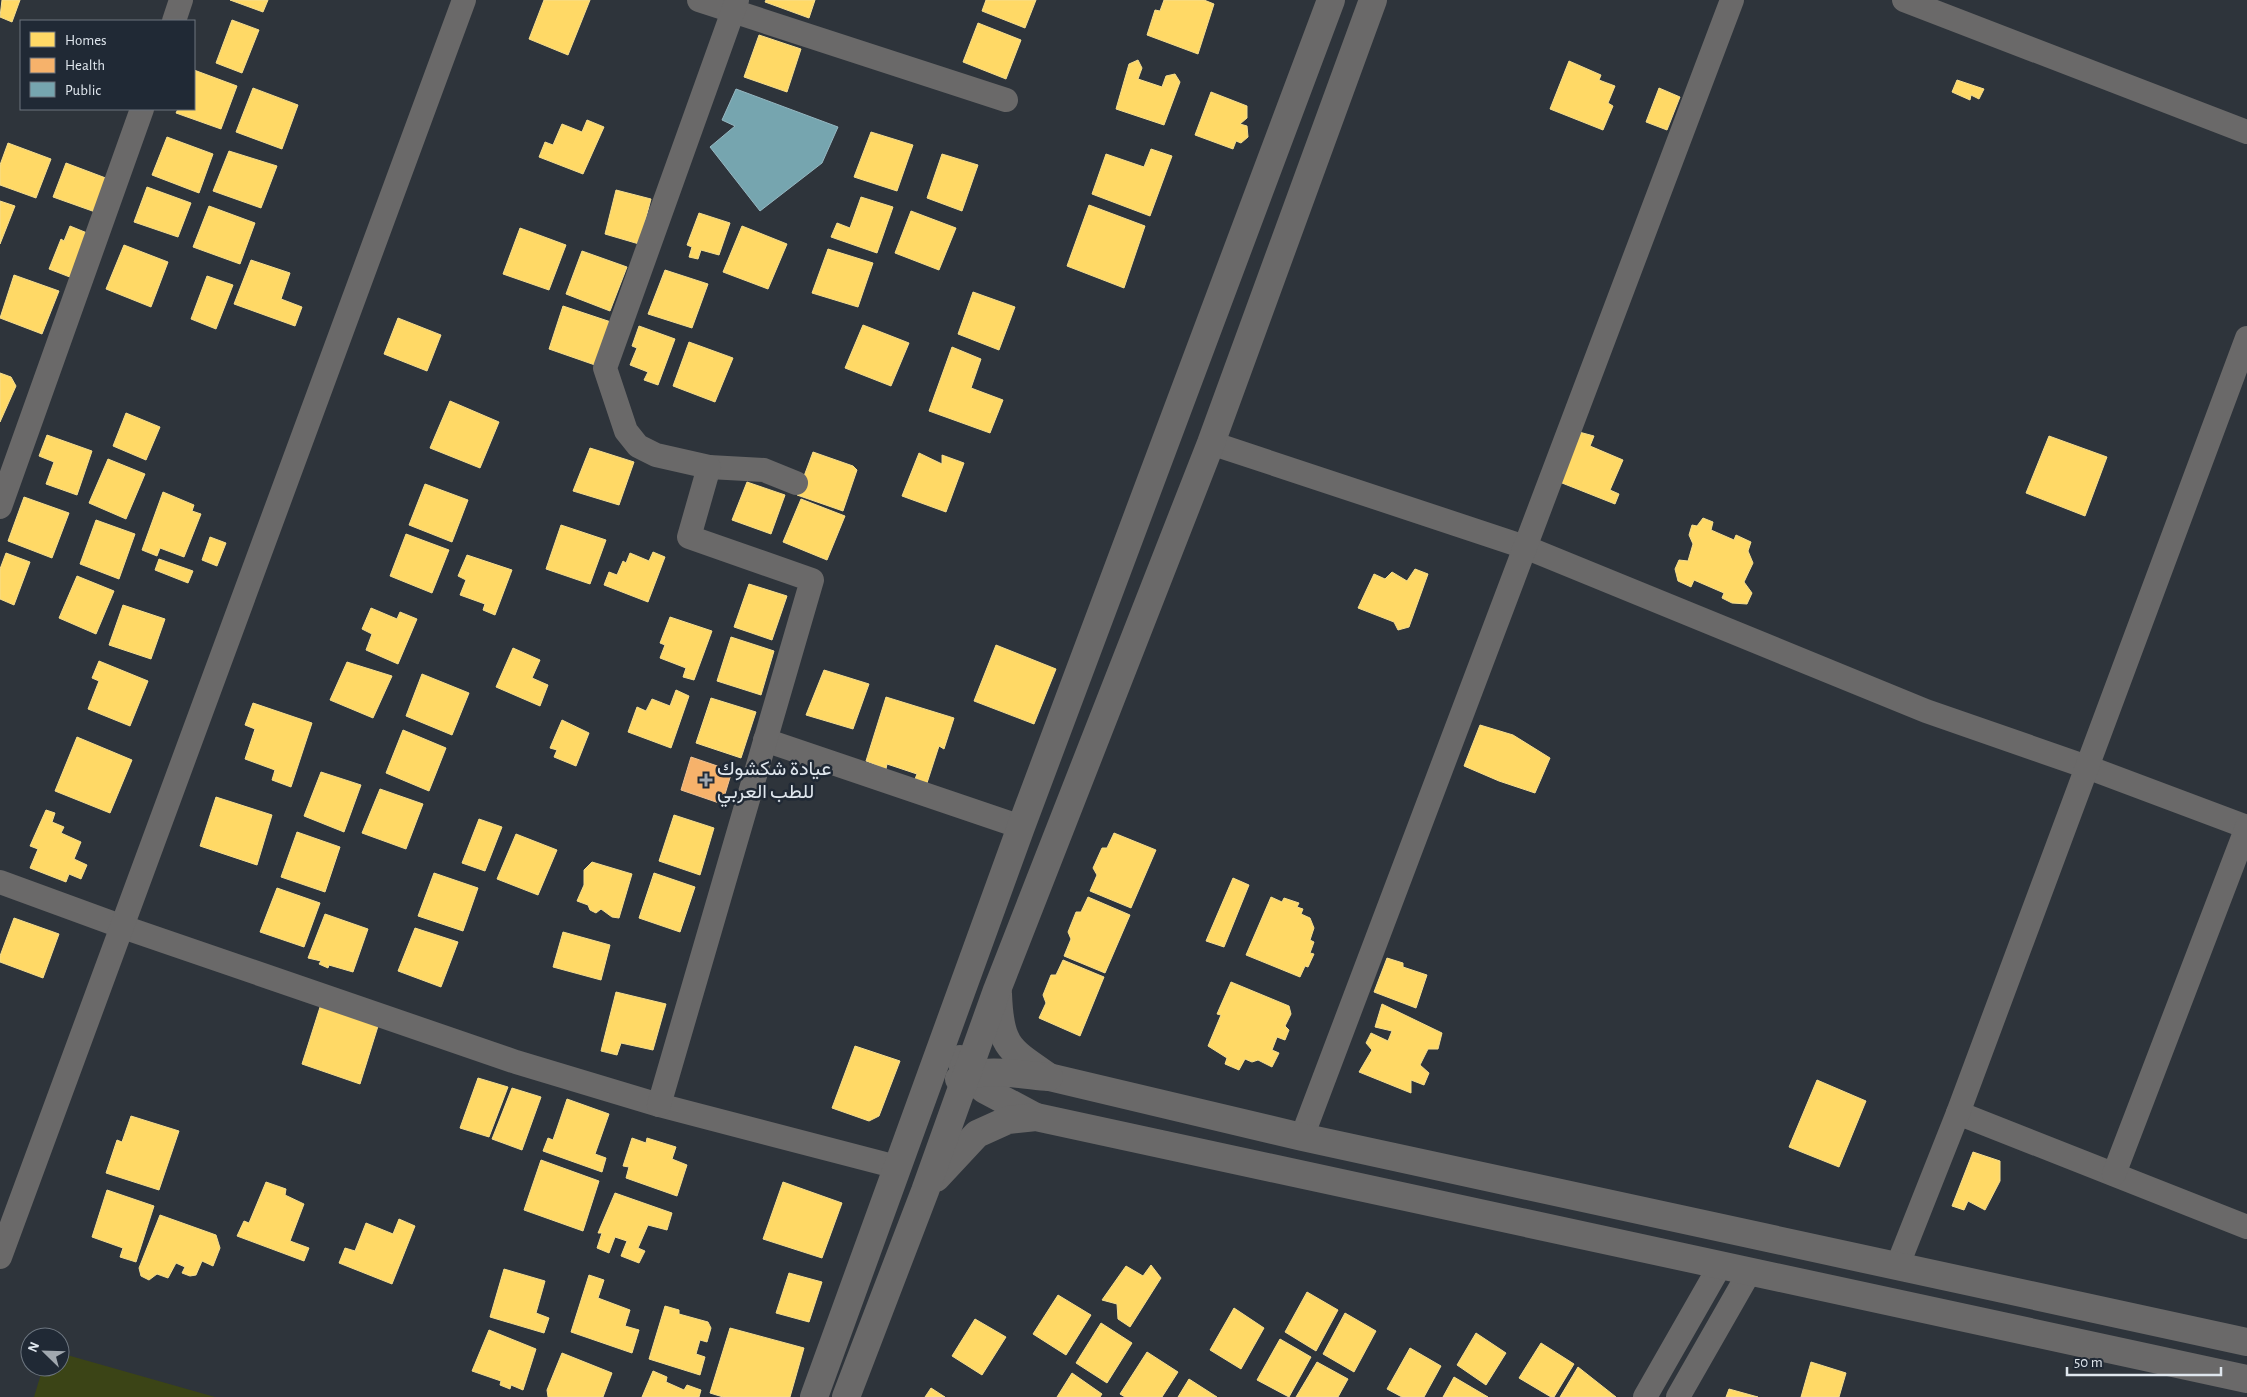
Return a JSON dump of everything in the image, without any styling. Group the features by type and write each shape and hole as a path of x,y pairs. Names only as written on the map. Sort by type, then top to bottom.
{"street":[{"path":"174,20 181,0"},
{"path":"1,1249 122,928 464,0"},
{"path":"699,0 735,5 1006,100"},
{"path":"814,1397 1021,827 1331,0"},
{"path":"846,1397 925,1191 998,990 1211,443 1373,0"},
{"path":"1302,1138 1732,0"},
{"path":"1904,0 2247,132"},
{"path":"735,5 605,368 626,431 638,446 656,456 709,467 764,470 796,483"},
{"path":"0,507 142,110"},
{"path":"1897,1267 1958,1112 2247,338"},
{"path":"1211,443 1525,548 1926,711 2087,767 2247,827 2114,1174"},
{"path":"659,1105 812,580 689,537 709,467"},
{"path":"1087,651 1125,664"},
{"path":"766,740 1021,827"},
{"path":"0,882 122,928 516,1062 659,1105 897,1167"},
{"path":"998,990 999,1020 1006,1044 1026,1061 1049,1076"},
{"path":"948,1027 967,1075 984,1090 1036,1117 2247,1379"},
{"path":"923,1095 967,1075 992,1073 1049,1076 1302,1138 2247,1342"},
{"path":"1958,1112 2247,1227"},
{"path":"925,1191 977,1134 1008,1120 1036,1117"},
{"path":"1366,1188 1374,1153"},
{"path":"1645,1397 1720,1264"},
{"path":"1678,1397 1750,1271"}],"green space":[{"path":"70,1356 215,1397 34,1397 40,1377 70,1377"}],"building: Homes":[{"path":"2,0 20,0 12,22 0,17"},
{"path":"230,0 268,0 263,12"},
{"path":"544,0 590,0 568,55 529,39"},
{"path":"766,0 815,0 809,18 765,2"},
{"path":"986,0 1036,0 1025,28 982,11"},
{"path":"1164,0 1204,0 1214,4 1198,54 1147,35 1155,10 1160,11"},
{"path":"232,20 259,30 242,73 216,63"},
{"path":"978,23 1021,40 1006,79 963,62"},
{"path":"759,35 801,49 787,92 744,77"},
{"path":"1138,60 1142,68 1138,79 1162,87 1166,76 1175,74 1180,82 1164,125 1116,109 1129,64"},
{"path":"1569,61 1601,75 1599,80 1615,86 1608,103 1613,106 1603,130 1550,109"},
{"path":"195,70 237,86 221,129 176,113 178,110 195,110"},
{"path":"1957,80 1984,89 1979,99 1971,95 1970,100 1952,92"},
{"path":"253,88 298,105 282,149 236,132"},
{"path":"1659,88 1680,97 1667,130 1646,122"},
{"path":"1211,92 1247,106 1247,118 1240,124 1247,126 1248,137 1241,143 1236,141 1233,149 1195,135"},
{"path":"587,120 604,127 583,174 539,157 545,142 553,145 562,124 582,132"},
{"path":"871,132 913,145 897,191 854,177"},
{"path":"167,137 213,154 199,193 152,175"},
{"path":"8,143 51,159 36,198 0,185 0,165"},
{"path":"1151,149 1172,156 1150,216 1092,194 1106,154 1144,167"},
{"path":"229,151 277,166 261,208 213,191"},
{"path":"942,154 978,165 962,211 927,198"},
{"path":"66,163 111,180 98,213 53,197"},
{"path":"147,187 191,203 178,237 134,222"},
{"path":"616,190 651,199 639,244 605,234"},
{"path":"861,197 893,207 877,253 831,237 837,223 850,228"},
{"path":"0,201 15,206 0,244"},
{"path":"1089,205 1145,226 1124,288 1067,266"},
{"path":"209,206 255,223 240,264 193,247"},
{"path":"911,211 956,228 939,270 895,253"},
{"path":"699,213 730,223 719,255 701,250 698,259 689,257 692,247 687,245"},
{"path":"70,226 92,235 75,279 49,269 61,239 64,241"},
{"path":"742,226 787,244 768,289 723,272"},
{"path":"520,228 566,245 549,290 503,274"},
{"path":"124,245 168,262 151,307 106,289"},
{"path":"828,249 873,263 858,307 812,293"},
{"path":"582,251 627,267 610,311 566,294"},
{"path":"251,260 290,273 281,299 302,307 295,326 234,304"},
{"path":"665,270 708,284 692,328 648,314"},
{"path":"14,275 59,291 42,334 0,318"},
{"path":"207,276 233,285 216,329 191,319"},
{"path":"973,292 1015,307 999,350 958,334"},
{"path":"563,306 611,322 595,365 549,349"},
{"path":"398,318 441,335 427,371 384,354"},
{"path":"863,325 909,343 891,386 845,368"},
{"path":"639,326 675,339 658,385 644,380 648,372 630,365 637,348 632,346"},
{"path":"689,342 733,358 715,402 673,386"},
{"path":"952,347 981,359 971,388 1003,400 990,433 929,411"},
{"path":"0,373 11,377 16,386 0,422"},
{"path":"450,401 499,422 480,468 430,448"},
{"path":"126,413 160,427 146,460 113,446"},
{"path":"1579,432 1594,436 1590,446 1623,460 1610,490 1619,494 1615,504 1557,481"},
{"path":"47,435 92,451 77,495 46,484 54,462 39,456"},
{"path":"2049,436 2107,457 2085,516 2026,493"},
{"path":"590,448 634,462 619,505 573,491"},
{"path":"813,452 853,466 857,470 843,511 797,495"},
{"path":"919,453 942,464 942,455 964,463 946,512 902,496"},
{"path":"108,459 145,474 126,519 89,503"},
{"path":"747,482 785,495 771,534 732,520"},
{"path":"425,484 468,500 452,542 409,525"},
{"path":"163,492 194,505 192,511 201,514 184,557 160,548 157,556 142,550"},
{"path":"24,497 69,513 52,558 8,541"},
{"path":"801,499 845,516 827,560 783,542"},
{"path":"1703,518 1713,522 1711,530 1734,540 1736,535 1751,542 1748,551 1753,563 1744,582 1752,593 1747,604 1732,603 1722,598 1724,593 1694,580 1691,587 1678,581 1675,569 1679,560 1688,561 1693,544 1689,535 1692,525 1697,526"},
{"path":"96,520 135,534 119,579 80,564"},
{"path":"561,525 606,540 590,584 546,569"},
{"path":"406,534 449,550 432,593 390,576"},
{"path":"210,537 226,543 217,566 202,560"},
{"path":"653,552 665,557 648,602 604,585 609,572 617,575 623,561 626,563 630,553 649,561"},
{"path":"6,553 30,562 14,605 0,599 0,569"},
{"path":"467,555 512,570 495,615 483,610 485,604 460,595 466,580 458,576"},
{"path":"159,559 193,571 188,583 155,570"},
{"path":"1415,569 1428,574 1409,627 1398,630 1394,622 1358,608 1374,574 1385,579 1392,572 1407,581"},
{"path":"77,576 114,591 96,634 59,618"},
{"path":"749,584 787,596 772,640 734,627"},
{"path":"123,605 165,619 151,659 109,645"},
{"path":"371,608 397,619 400,612 417,619 398,664 366,650 372,634 362,629"},
{"path":"670,617 712,631 694,680 683,677 686,668 660,658 665,645 660,643"},
{"path":"731,637 774,651 761,695 717,681"},
{"path":"996,645 1056,669 1034,724 974,701"},
{"path":"513,648 540,660 532,678 548,685 540,706 496,687"},
{"path":"99,661 148,681 130,726 88,709 99,681 92,678"},
{"path":"347,662 392,676 373,718 330,700"},
{"path":"824,670 869,684 853,729 806,715"},
{"path":"422,674 469,693 452,735 406,716"},
{"path":"676,690 689,696 671,748 628,732 637,707 646,711 652,699 670,706"},
{"path":"886,697 954,718 944,749 939,746 927,783 915,779 917,774 887,764 886,769 866,761"},
{"path":"711,698 756,712 741,758 696,743"},
{"path":"253,703 312,723 291,787 272,780 275,770 245,759 255,729 245,725"},
{"path":"562,720 589,733 576,766 554,757 557,750 550,748"},
{"path":"1480,725 1513,735 1550,758 1535,793 1499,781 1464,766"},
{"path":"403,730 446,748 429,791 386,773"},
{"path":"77,737 132,760 110,813 55,791"},
{"path":"321,772 361,785 344,832 304,816"},
{"path":"380,789 423,804 406,849 362,833"},
{"path":"216,797 272,815 257,865 200,846"},
{"path":"46,810 55,813 52,822 64,827 61,833 81,842 74,859 87,865 81,879 69,874 66,882 30,868 38,849 30,846"},
{"path":"674,815 714,828 700,875 659,861"},
{"path":"479,819 502,827 485,871 462,863"},
{"path":"297,832 340,847 325,892 281,877"},
{"path":"1114,833 1156,850 1131,908 1090,891 1097,875 1093,868 1102,848 1107,848"},
{"path":"516,834 557,850 538,895 497,879"},
{"path":"592,862 632,874 619,918 612,917 601,909 596,913 590,910 588,905 577,901 584,885 584,870"},
{"path":"434,873 478,888 463,931 418,916"},
{"path":"654,873 695,887 680,932 639,918"},
{"path":"1233,878 1249,885 1224,947 1206,941"},
{"path":"277,888 320,903 304,947 260,932"},
{"path":"1088,897 1130,915 1105,973 1064,956 1071,939 1068,932 1076,912 1081,912"},
{"path":"1271,897 1282,902 1284,898 1299,903 1297,907 1303,909 1301,914 1310,918 1314,928 1310,940 1314,942 1310,953 1314,954 1308,967 1305,966 1300,977 1246,955"},
{"path":"325,914 368,929 353,972 329,965 328,968 319,964 321,961 308,958"},
{"path":"14,918 59,934 43,978 0,962 0,956"},
{"path":"415,928 458,942 441,987 398,971"},
{"path":"563,932 610,945 601,980 553,967"},
{"path":"1387,958 1403,963 1403,967 1427,975 1416,1008 1374,992"},
{"path":"1063,960 1104,977 1080,1036 1039,1018 1046,1003 1043,995 1051,975 1056,975"},
{"path":"1231,982 1289,1006 1291,1014 1285,1026 1289,1030 1285,1040 1277,1037 1272,1050 1279,1053 1272,1067 1258,1060 1252,1062 1245,1059 1239,1070 1225,1064 1227,1058 1208,1046 1221,1015 1217,1014"},
{"path":"616,992 666,1004 653,1050 621,1043 617,1055 601,1051"},
{"path":"321,1004 379,1023 360,1084 302,1064"},
{"path":"1382,1004 1442,1033 1438,1049 1428,1049 1420,1065 1429,1073 1424,1085 1411,1080 1411,1093 1359,1072 1372,1050 1366,1043 1371,1033 1388,1041 1392,1031 1375,1027"},
{"path":"855,1046 900,1061 879,1116 869,1121 832,1108"},
{"path":"478,1078 508,1087 489,1137 460,1128"},
{"path":"1817,1080 1866,1101 1839,1167 1789,1147"},
{"path":"512,1088 541,1097 522,1150 492,1139"},
{"path":"567,1099 609,1114 595,1154 606,1158 602,1172 543,1151 548,1138 553,1140"},
{"path":"131,1116 179,1131 159,1190 106,1173 117,1140 122,1142"},
{"path":"632,1138 646,1143 647,1138 676,1147 672,1159 687,1165 677,1196 626,1178 629,1167 623,1166"},
{"path":"1973,1152 2000,1161 2000,1181 1985,1210 1968,1201 1964,1210 1952,1206"},
{"path":"541,1160 599,1181 583,1231 524,1210"},
{"path":"266,1182 286,1189 285,1195 304,1204 290,1241 309,1248 304,1261 237,1236 244,1221 249,1223"},
{"path":"783,1182 842,1203 822,1258 763,1239"},
{"path":"107,1190 154,1206 136,1262 120,1257 123,1248 92,1237"},
{"path":"615,1193 672,1213 667,1230 648,1225 638,1248 645,1251 639,1263 621,1256 627,1241 615,1237 609,1253 597,1248 602,1233 598,1233"},
{"path":"160,1215 216,1235 220,1248 213,1266 202,1261 196,1275 190,1276 182,1273 185,1267 176,1263 168,1278 157,1274 149,1280 141,1276 139,1268"},
{"path":"399,1219 415,1226 392,1284 339,1263 345,1248 355,1251 366,1223 393,1234"},
{"path":"1151,1265 1161,1278 1130,1327 1118,1319 1117,1304 1102,1300 1126,1266 1143,1276"},
{"path":"504,1269 545,1281 536,1313 549,1318 544,1333 490,1317"},
{"path":"789,1273 822,1282 809,1322 776,1313"},
{"path":"589,1275 604,1280 598,1298 630,1310 625,1326 639,1330 632,1353 571,1332"},
{"path":"1307,1292 1338,1310 1316,1351 1285,1332"},
{"path":"1058,1295 1091,1315 1066,1355 1033,1334"},
{"path":"665,1306 679,1310 679,1314 708,1322 711,1328 707,1342 700,1340 696,1354 705,1357 700,1375 649,1359"},
{"path":"1234,1308 1264,1328 1241,1369 1210,1350"},
{"path":"1345,1313 1376,1331 1354,1372 1323,1354"},
{"path":"975,1319 1006,1337 982,1375 952,1356"},
{"path":"1101,1323 1132,1343 1107,1383 1076,1363"},
{"path":"730,1328 804,1348 790,1397 723,1397 710,1393"},
{"path":"489,1330 536,1349 523,1390 511,1385 510,1389 500,1385 501,1381 472,1371"},
{"path":"1476,1333 1506,1353 1486,1385 1457,1365"},
{"path":"1280,1339 1311,1357 1289,1397 1257,1380"},
{"path":"1541,1343 1574,1364 1554,1397 1519,1378"},
{"path":"1410,1348 1441,1366 1424,1397 1402,1397 1387,1389"},
{"path":"1147,1352 1178,1372 1162,1397 1125,1397 1120,1394"},
{"path":"562,1353 612,1373 603,1397 548,1397 547,1390"},
{"path":"1317,1362 1348,1379 1338,1397 1296,1397"},
{"path":"1811,1362 1846,1373 1839,1397 1801,1397"},
{"path":"1578,1367 1616,1397 1560,1397"},
{"path":"653,1371 667,1377 666,1382 684,1390 687,1385 701,1390 699,1397 642,1397"},
{"path":"1072,1373 1102,1394 1100,1397 1057,1397"},
{"path":"1454,1377 1488,1397 1443,1397"},
{"path":"1189,1379 1217,1397 1178,1397"},
{"path":"931,1388 945,1397 925,1397"},
{"path":"1729,1389 1758,1397 1726,1397"}],"building: Health":[{"name":"عيادة شكشوك للطب العربي","path":"691,757 732,771 722,804 681,790"}],"building: Public":[{"path":"736,89 838,127 822,163 760,211 710,147 735,126 722,120"}],"place":[{"name":"عيادة شكشوك للطب العربي","path":"706,780"}]}
